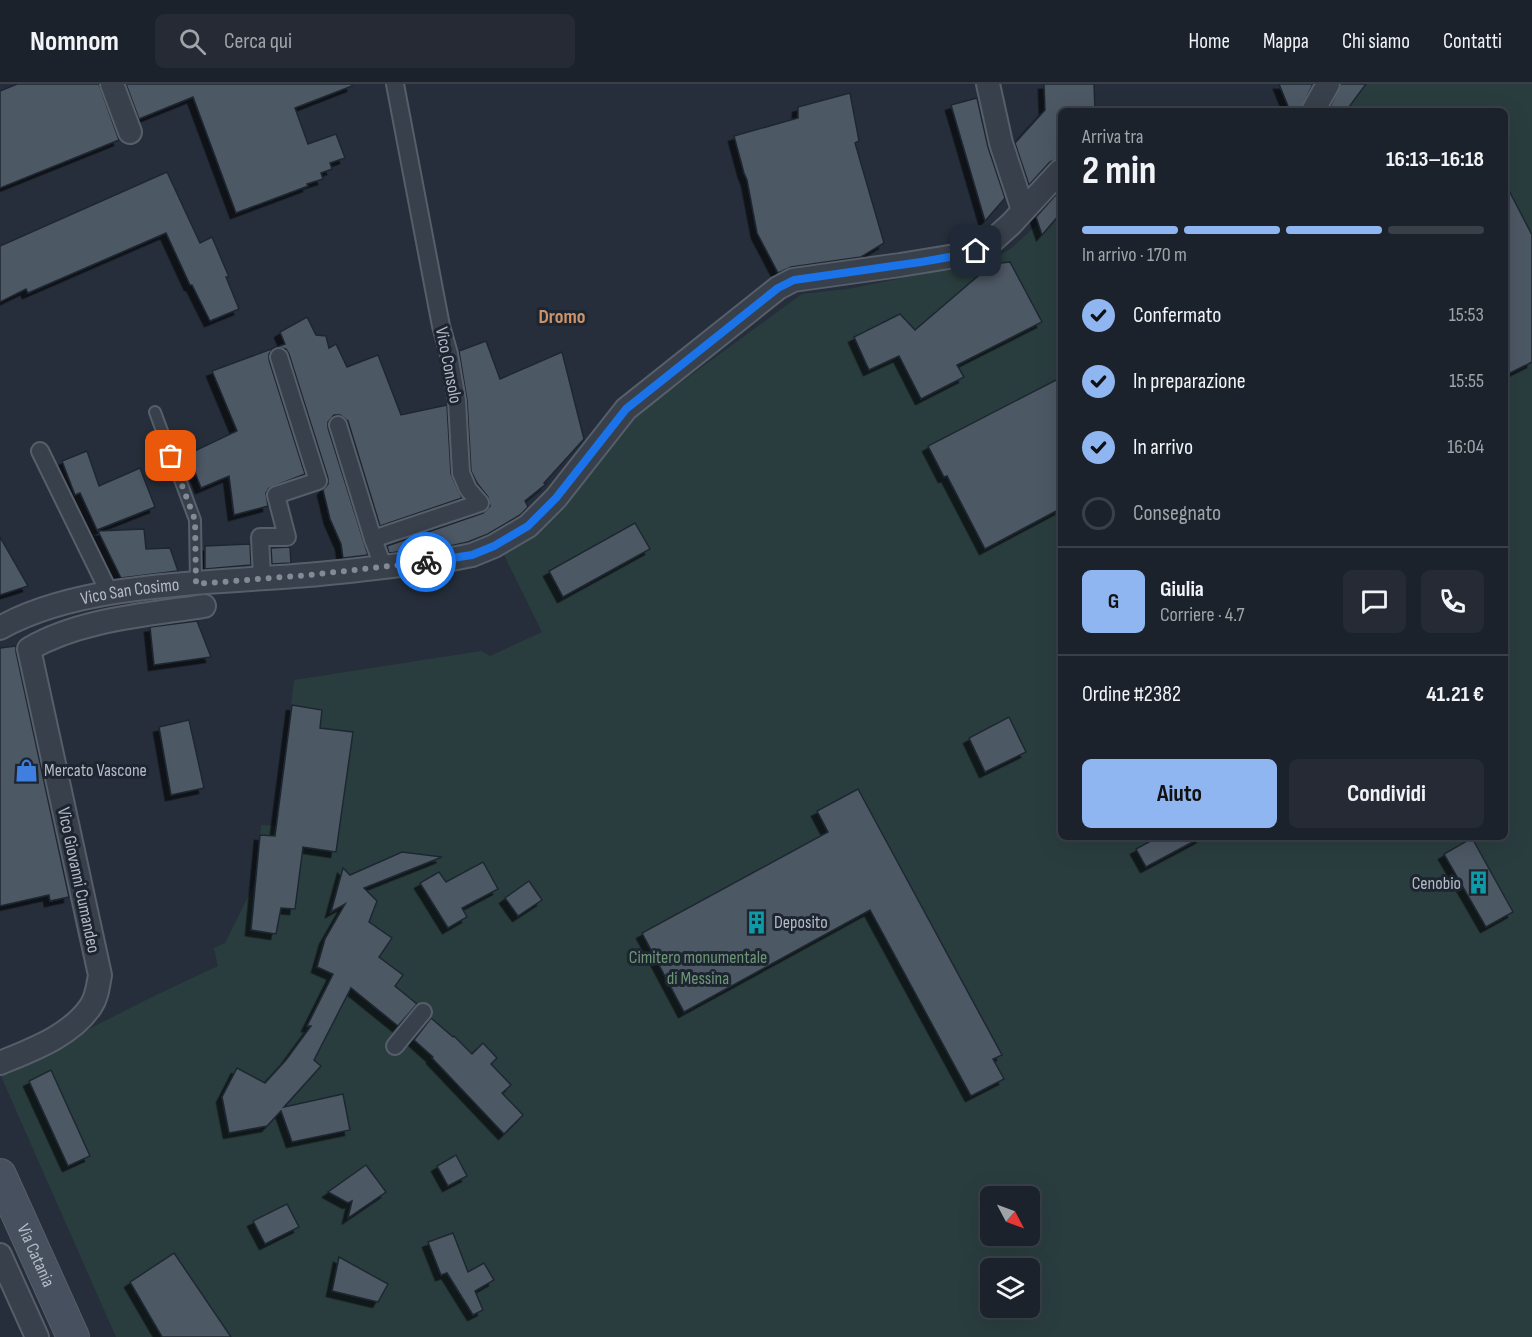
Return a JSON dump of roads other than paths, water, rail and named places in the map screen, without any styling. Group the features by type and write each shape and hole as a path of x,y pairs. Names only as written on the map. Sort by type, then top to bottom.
{"main road":[{"name":"Via Catania","path":"0,1175 73,1337"}],"street":[{"path":"112,84 130,132"},
{"name":"Vico Consolo","path":"373,539 480,503 468,489 461,473 457,401 395,84"},
{"path":"988,84 1001,143 1023,210"},
{"path":"1315,108 1328,84"},
{"name":"Vico San Cosimo","path":"0,628 52,607 110,594 452,559 472,555 512,537 528,526 556,498 626,409 778,288 794,280 921,262 976,251 992,242 1011,224 1058,173"},
{"path":"262,578 261,537 287,537 276,495 318,481 279,357"},
{"path":"338,425 383,566"},
{"path":"40,451 110,594"},
{"name":"Vico Giovanni Cumandeo","path":"0,1063 39,1046 76,1022 90,1007 97,993 100,975 28,649 42,641 105,622 204,606"},
{"path":"395,1046 423,1012"},
{"name":"Via Catania","path":"0,1255 37,1337"}],"lane":[{"path":"155,412 195,520 196,584"}],"place":[{"name":"Mercato Vascone","path":"26,770"},
{"name":"Cenobio","path":"1479,883"},
{"name":"Deposito","path":"756,922"}],"district":[{"name":"Dromo","path":"562,316"}],"park label":[{"name":"Cimitero monumentale di Messina","path":"698,967"}]}
